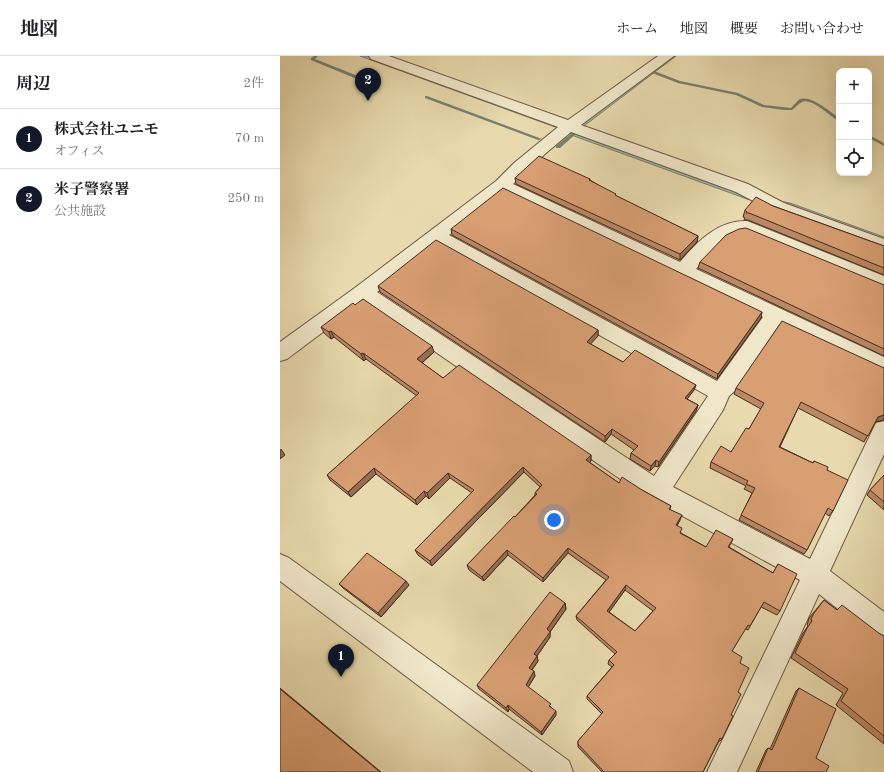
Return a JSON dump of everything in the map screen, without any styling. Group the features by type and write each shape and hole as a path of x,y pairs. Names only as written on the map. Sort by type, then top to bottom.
{"street":[{"path":"376,56 571,129 755,194 778,207 884,246"},
{"path":"280,353 437,236 502,185 516,171 667,56"},
{"path":"502,185 884,366"},
{"path":"683,270 706,246 730,228 739,225 747,226 884,284"},
{"path":"437,236 718,392"},
{"path":"363,292 657,491 815,575 884,629"},
{"path":"718,392 728,384 776,314"},
{"path":"657,491 715,404 718,398 718,392"},
{"path":"722,772 815,575 879,455 884,430"},
{"path":"280,566 558,772"}],"shaded area":[{"path":"360,56 368,56 564,126 673,56 676,56 576,132 750,195 790,203 884,237 884,242 787,206 747,199"}],"building":[{"path":"539,156 590,179 589,180 616,194 615,195 698,236 680,254 515,178"},
{"path":"503,188 762,312 718,374 451,229"},
{"path":"756,197 773,206 884,246 884,268 746,213 747,212 745,210"},
{"path":"746,228 884,285 884,349 700,262 726,235 739,229"},
{"path":"436,240 598,330 587,342 623,362 635,350 696,385 685,398 698,405 659,462 656,460 651,466 631,453 638,446 612,429 605,436 378,286"},
{"path":"363,299 432,346 417,359 443,378 459,365 591,455 586,460 619,483 622,477 671,506 669,509 682,515 676,525 682,528 680,533 706,547 716,530 733,539 728,547 773,573 778,564 797,574 780,611 764,602 750,626 748,625 732,651 742,657 740,663 749,668 738,692 741,694 731,715 733,716 703,772 604,772 578,744 578,741 603,712 587,696 614,665 609,660 617,652 576,616 609,577 568,548 543,578 507,550 482,577 467,565 537,494 535,493 542,485 523,467 430,561 415,550 474,490 448,473 427,493 424,491 415,500 374,468 348,492 327,475 419,393 363,353 361,354 331,331 329,332 321,327 353,303 355,305","holes":["626,585 656,608 635,631 607,611"]},
{"path":"782,321 884,368 884,415 878,417 868,436 801,402 779,447 813,463 814,461 828,467 827,470 848,480 833,511 828,508 807,550 741,515 755,488 746,484 748,481 711,462 721,446 731,452 746,428 749,429 764,403 736,388"},
{"path":"884,475 884,502 870,490"},
{"path":"367,553 406,581 378,613 339,584"},
{"path":"550,592 565,603 547,629 550,632 534,654 537,656 529,668 534,671 526,685 551,704 549,706 556,711 541,732 508,705 506,708 477,685"},
{"path":"824,600 837,610 842,605 884,636 884,736 841,701 848,689 795,653 812,621 811,619 814,613"},
{"path":"799,688 836,709 816,758 829,766 826,772 758,772 768,748 772,750"},
{"path":"280,689 380,772 280,772"}],"waterway":[{"path":"316,56 312,59 358,78 365,74"},
{"path":"653,72 679,82 737,94 763,106 792,109 802,100 811,101 836,118"},
{"path":"426,97 540,139"},
{"path":"558,147 575,133"},
{"path":"872,138 884,145"}],"place":[{"name":"米子警察署","path":"368,101"},
{"name":"株式会社ユニモ","path":"341,677"}]}
